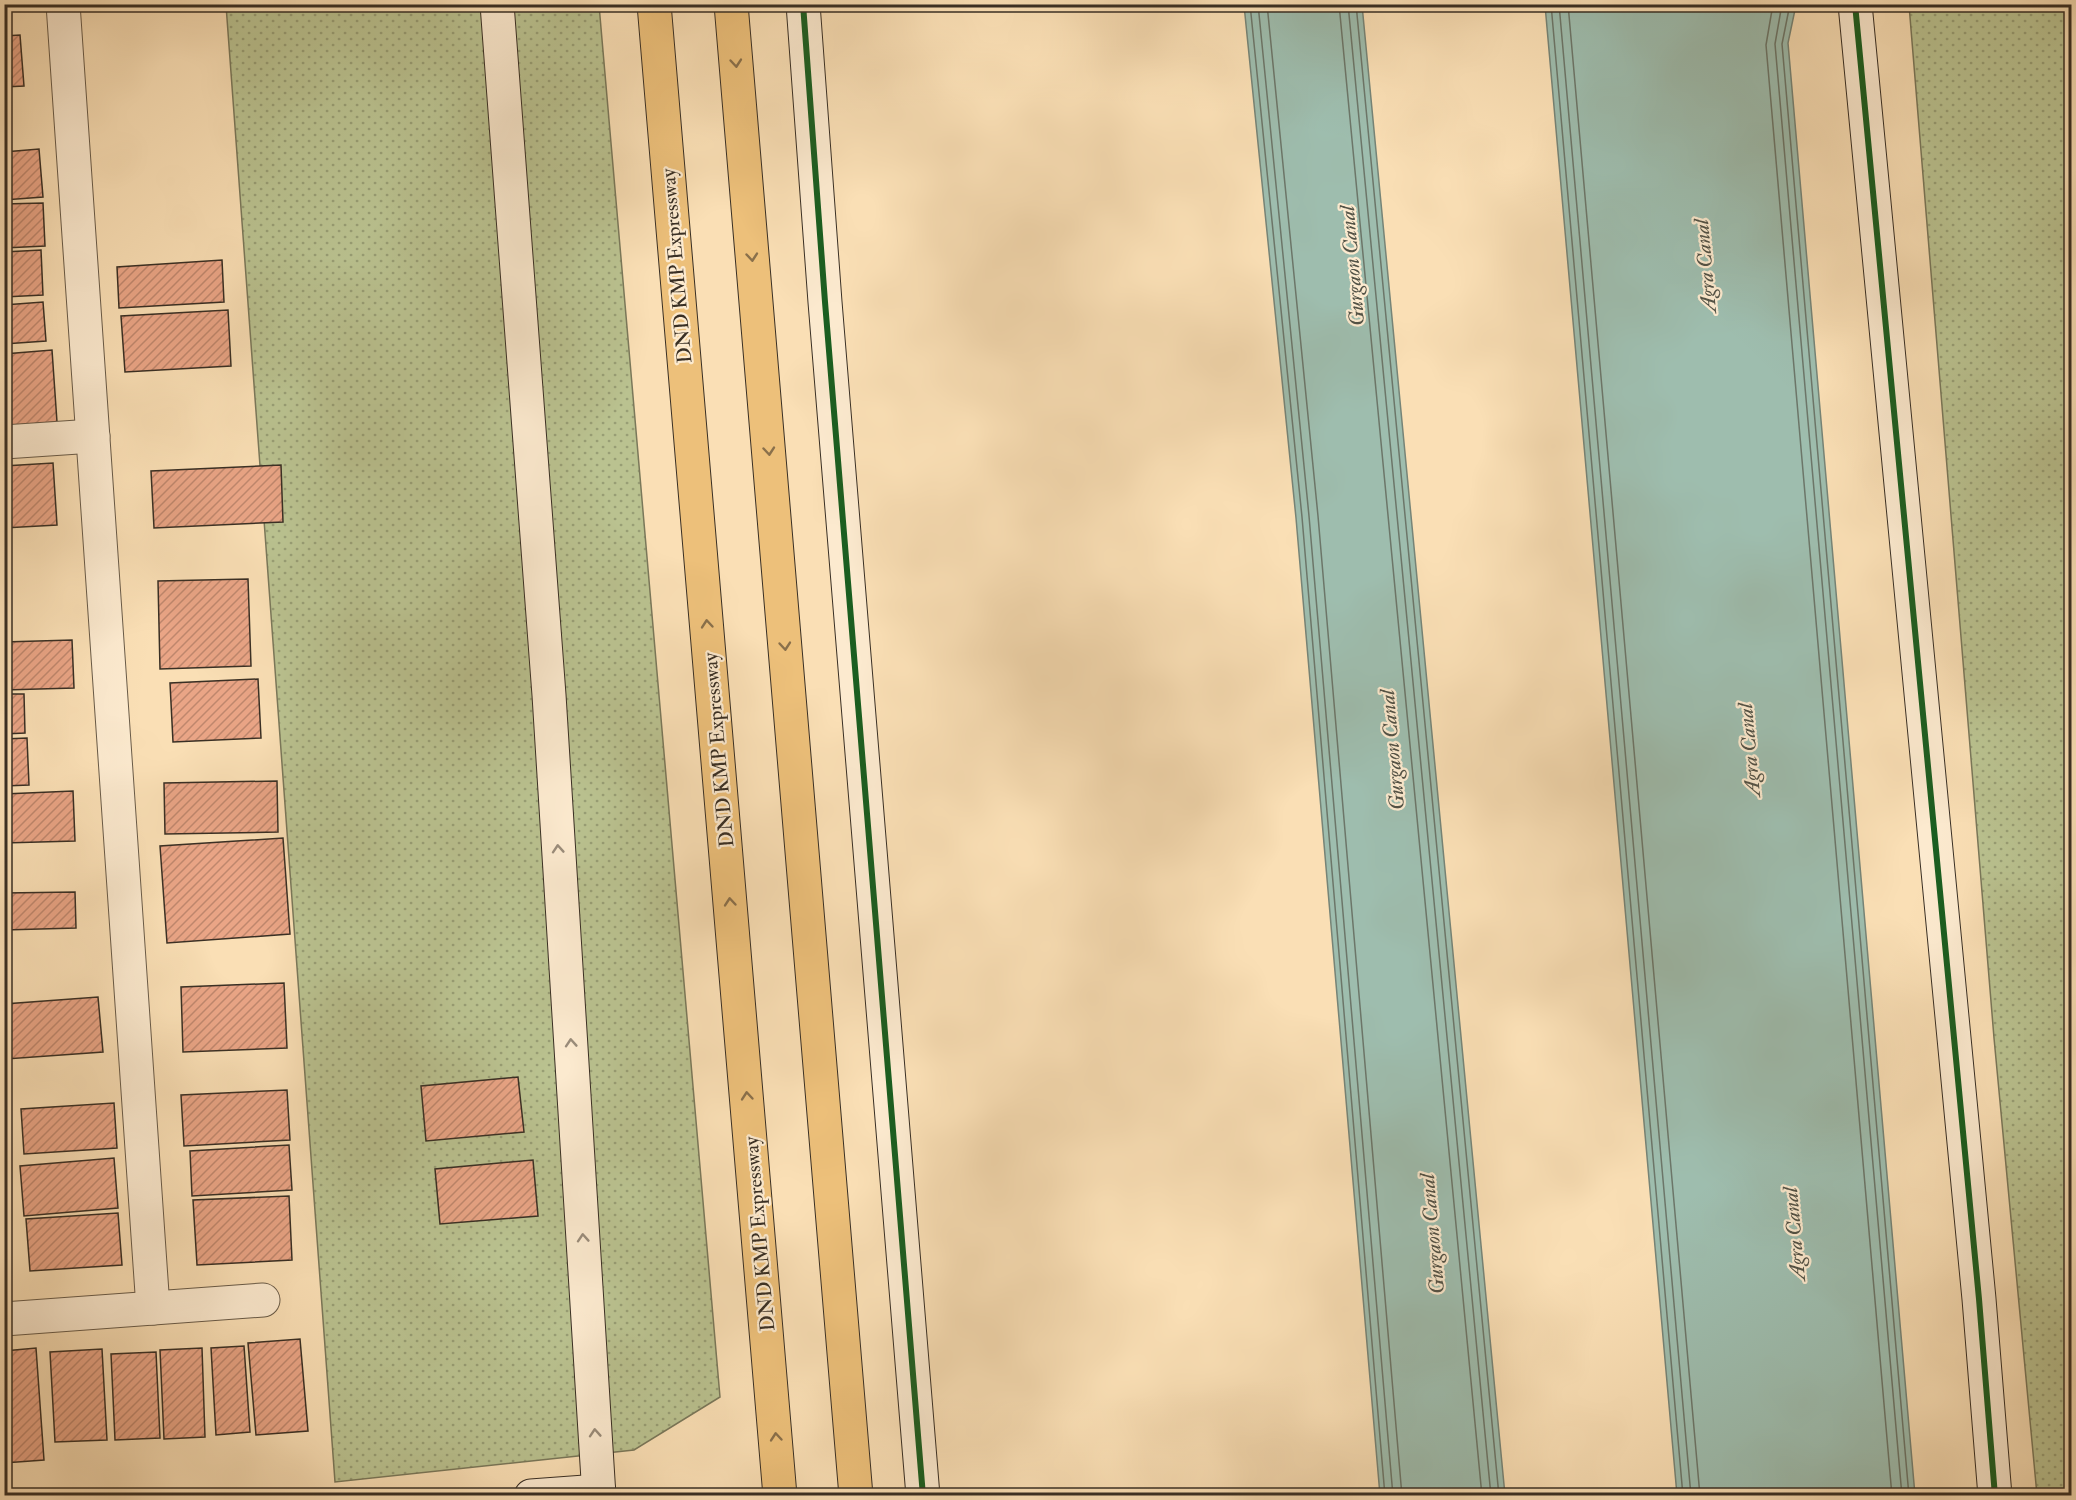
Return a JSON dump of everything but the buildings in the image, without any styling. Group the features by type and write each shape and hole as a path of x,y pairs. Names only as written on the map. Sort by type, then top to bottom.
{"highway":[{"name":"DND KMP Expressway","path":"654,4 780,1496"},
{"path":"731,4 856,1496"}],"street":[{"path":"63,4 153,1308"},
{"path":"497,4 549,695 599,1493 531,1496"},
{"path":"803,4 825,302 923,1496"},
{"path":"1855,4 1979,1299 1995,1496"},
{"path":"4,442 93,436"},
{"path":"4,1318 263,1300"}],"green space":[{"path":"226,5 599,5 720,1397 634,1450 335,1482"},
{"path":"1909,5 2071,5 2071,1495 2037,1495 1994,1038"}],"water":[{"name":"Gurgaon Canal","path":"1244,5 1362,5 1505,1495 1380,1495 1296,518"},
{"name":"Agra Canal","path":"1545,5 1796,5 1788,43 1915,1495 1677,1495"}],"cycle path":[{"path":"803,4 825,302 923,1496"},
{"path":"1855,4 1979,1299 1995,1496"}]}
